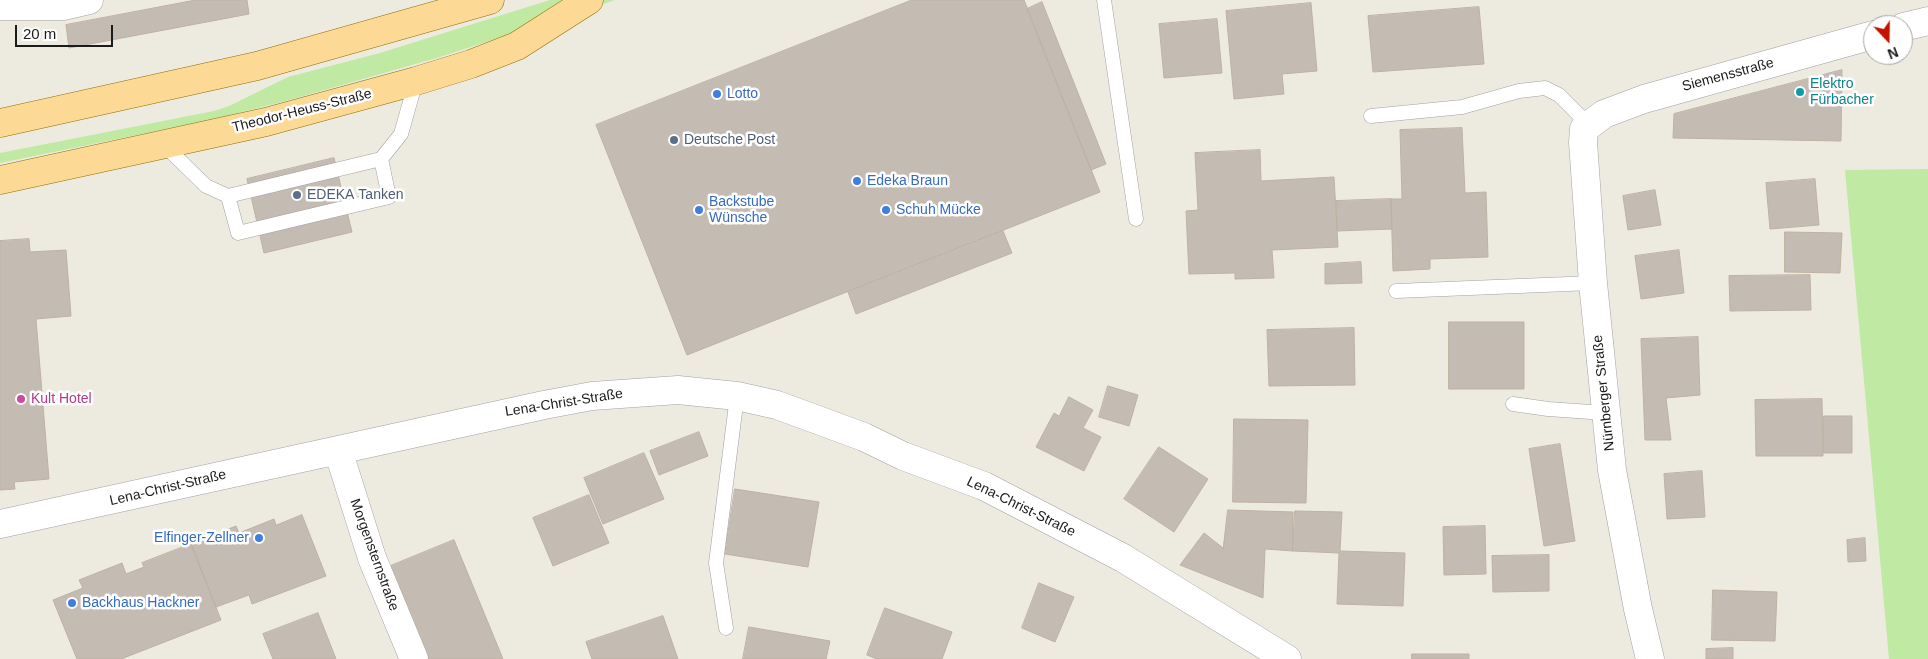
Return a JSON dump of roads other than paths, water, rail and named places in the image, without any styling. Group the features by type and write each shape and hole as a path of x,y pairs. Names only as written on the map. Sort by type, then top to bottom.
{"main road":[{"path":"0,123 257,66 490,0"},
{"name":"Theodor-Heuss-Straße","path":"0,180 301,113 416,82 471,64 517,46 589,0"}],"street":[{"path":"0,6 63,6 89,0"},
{"path":"1913,25 1928,21"},
{"name":"Siemensstraße","path":"1588,124 1612,110 1644,99 1863,38"},
{"name":"Nürnberger Straße","path":"1588,124 1583,135 1593,283 1605,413 1620,520 1650,659"},
{"name":"Lena-Christ-Straße","path":"0,524 592,396 678,390 737,396 777,405 819,419 903,456 984,486 1123,558 1287,659"},
{"name":"Morgensternstraße","path":"338,450 372,558 414,659"}],"lane":[{"path":"1104,0 1136,219"},
{"path":"164,145 206,186 228,196 381,159 401,134 416,82"},
{"path":"1371,116 1462,107 1519,91 1545,88 1559,95 1588,124"},
{"path":"228,196 238,233 389,197 381,159"},
{"path":"1396,291 1593,283"},
{"path":"726,628 716,563 737,396"},
{"path":"1513,404 1548,410 1605,413"}],"place":[{"name":"Elektro Fürbacher","path":"1800,92"},
{"name":"Lotto","path":"717,94"},
{"name":"Deutsche Post","path":"674,140"},
{"name":"Edeka Braun","path":"857,181"},
{"name":"EDEKA Tanken","path":"297,195"},
{"name":"Backstube Wünsche","path":"699,210"},
{"name":"Schuh Mücke","path":"886,210"},
{"name":"Kult Hotel","path":"21,399"},
{"name":"Elfinger-Zellner","path":"259,538"},
{"name":"Backhaus Hackner","path":"72,603"}]}
